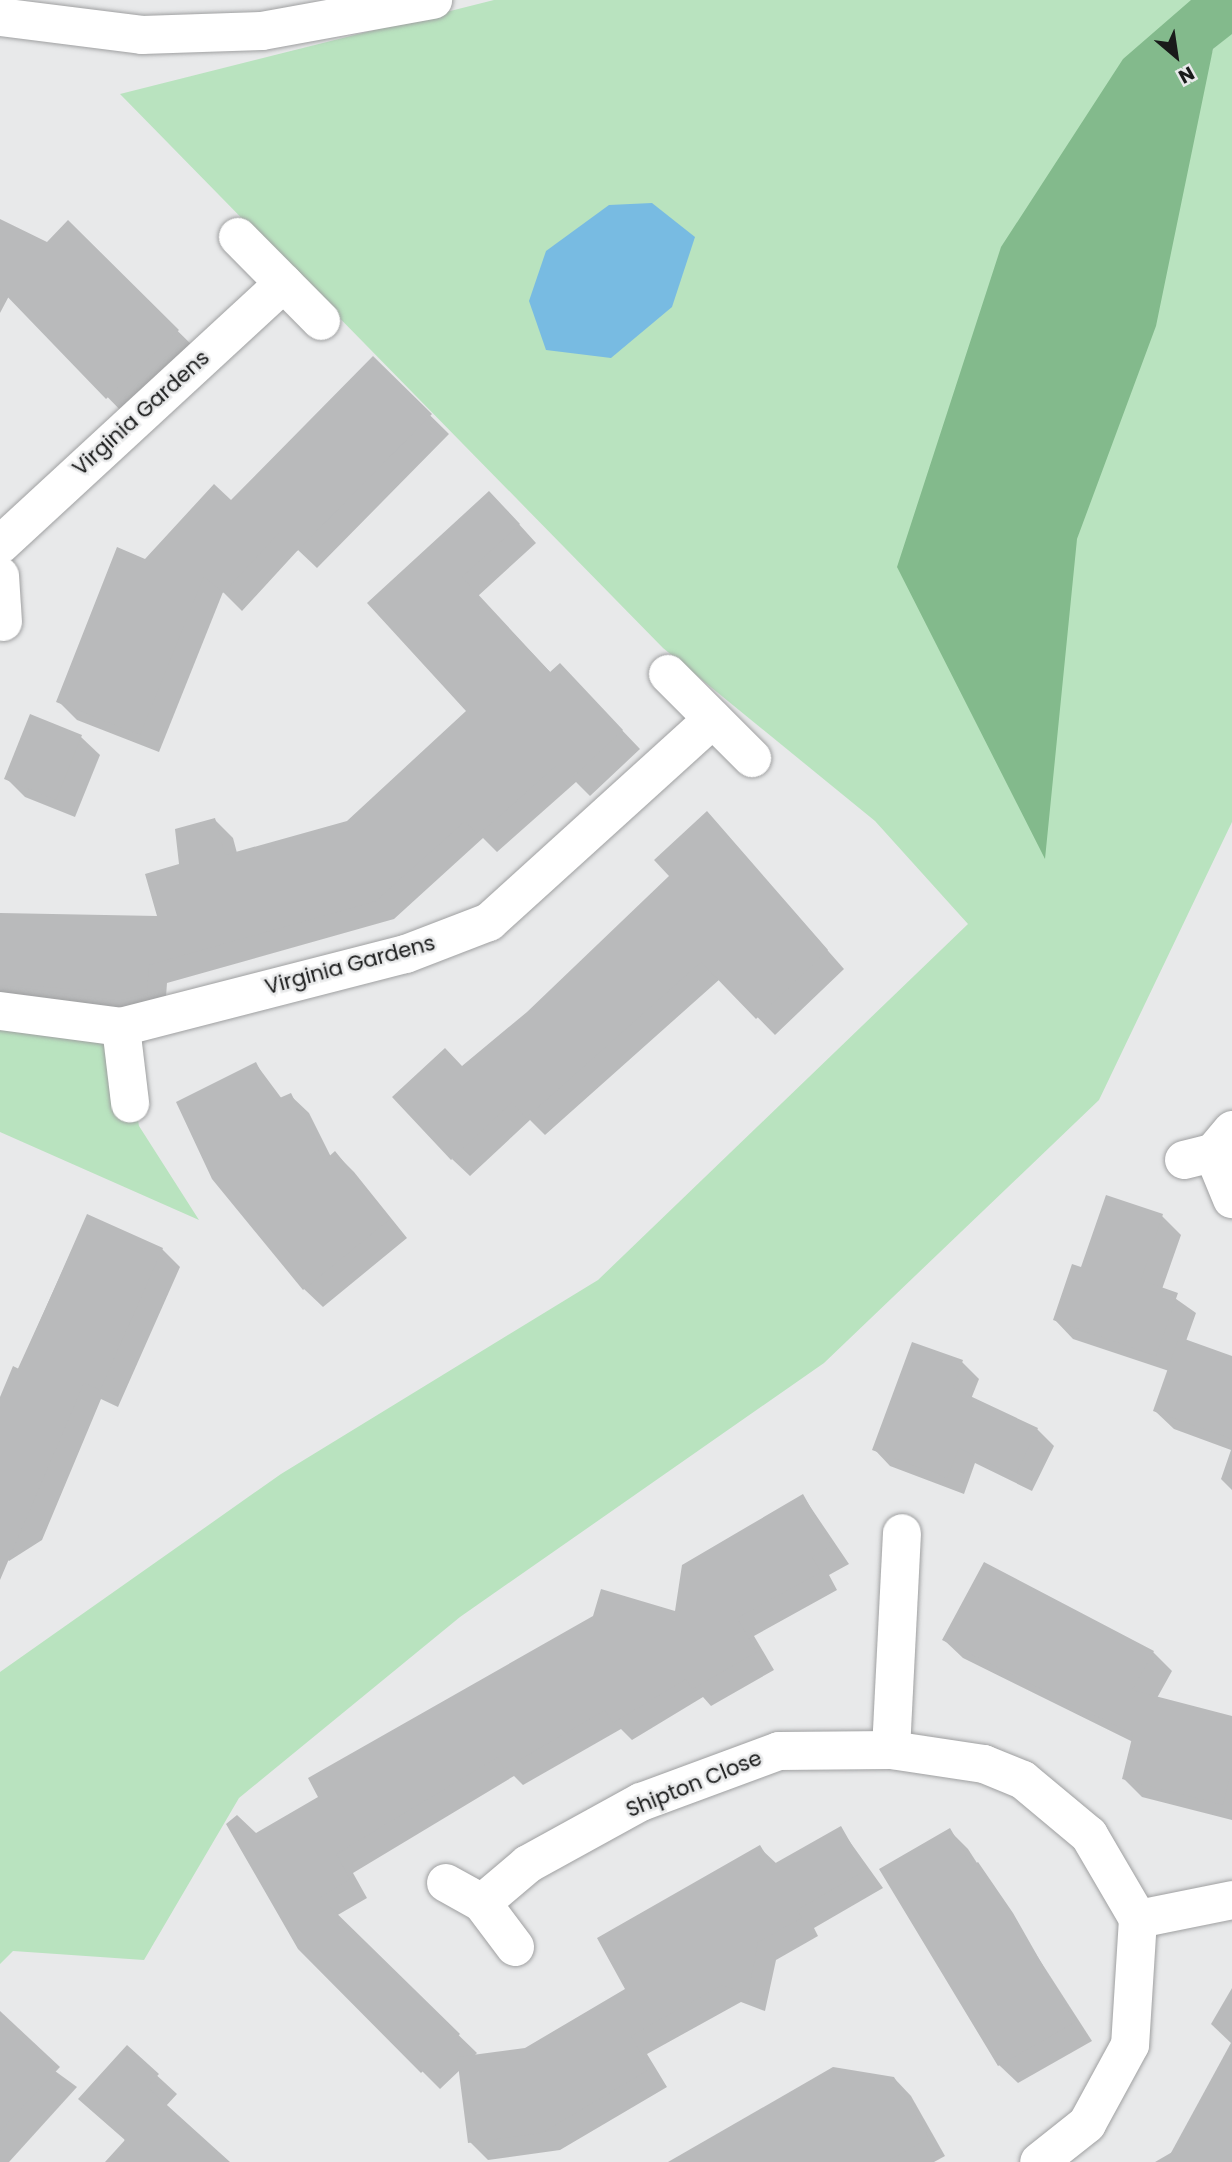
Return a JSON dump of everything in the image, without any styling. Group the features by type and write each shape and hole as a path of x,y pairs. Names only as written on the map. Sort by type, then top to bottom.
{"street":[{"path":"0,17 142,35 262,31 380,7 433,0"},
{"path":"238,237 321,321"},
{"name":"Virginia Gardens","path":"0,545 284,283"},
{"path":"0,576 3,622"},
{"path":"668,674 752,758"},
{"name":"Virginia Gardens","path":"0,1011 121,1027 406,954 489,922 713,719"},
{"path":"121,1027 130,1102"},
{"path":"1210,1148 1232,1199"},
{"path":"891,1749 902,1533"},
{"name":"Shipton Close","path":"482,1903 528,1864 640,1802 779,1751 891,1749 984,1764 1023,1780 1089,1835 1138,1919"},
{"path":"446,1883 482,1903 515,1947"},
{"path":"1039,2162 1087,2123 1130,2045 1138,1919 1232,1900"}],"green space":[{"path":"494,0 1192,0 1077,539 1213,49 1232,33 1232,822 1099,1100 824,1363 460,1617 239,1798 144,1960 13,1951 0,1964 0,1672 281,1474 598,1280 968,924 875,821 663,648 120,94"},
{"path":"1191,0 1232,0 1232,34 1213,49 1156,326 1077,539 1045,859 897,567 1001,247 1123,59"},
{"path":"0,1008 121,1027 139,1126 199,1220 0,1132"}],"water":[{"path":"652,203 695,237 672,307 611,358 546,350 529,301 546,251 609,205"}],"building":[{"path":"0,219 47,242 68,220 179,330 106,399 0,289"},
{"path":"373,356 432,414 297,551 279,533 223,593 204,576 140,735 56,702 117,547 145,559 214,484 231,500"},
{"path":"489,491 520,524 462,577 550,672 560,663 623,730 571,779 557,765 478,835 465,821 376,901 149,965 147,994 0,984 0,913 157,916 145,874 179,864 175,829 215,818 225,855 347,821 466,711 367,603"},
{"path":"30,714 82,735 56,800 4,779"},
{"path":"707,811 828,950 756,1019 701,962 526,1118 512,1102 451,1160 392,1097 445,1048 462,1066 527,1012 669,876 654,860"},
{"path":"256,1062 275,1100 291,1093 324,1161 335,1151 390,1219 303,1290 212,1179 176,1102"},
{"path":"1106,1195 1163,1214 1141,1280 1178,1293 1156,1356 1053,1320 1072,1264 1081,1267"},
{"path":"87,1214 163,1248 100,1390 84,1383 0,1580 0,1397 13,1366 19,1369"},
{"path":"1179,1337 1232,1356 1232,1439 1153,1411"},
{"path":"912,1342 963,1360 953,1388 1038,1428 1015,1476 959,1448 947,1478 872,1450"},
{"path":"803,1494 832,1546 812,1557 821,1572 737,1618 757,1652 692,1689 686,1679 613,1723 605,1710 504,1769 498,1757 336,1854 350,1879 320,1897 460,2034 421,2073 298,1949 226,1824 237,1815 256,1833 318,1797 308,1778 593,1616 601,1589 675,1611 682,1565"},
{"path":"984,1562 1154,1651 1132,1690 1232,1716 1232,1769 1223,1805 1122,1779 1133,1734 942,1640"},
{"path":"841,1826 866,1870 797,1910 802,1918 758,1942 748,1994 722,1985 631,2036 650,2069 542,2133 468,2143 457,2057 525,2048 625,1989 597,1938 760,1845 772,1865"},
{"path":"950,1828 972,1866 978,1862 1013,1913 1075,2022 998,2066 879,1869"},
{"path":"0,2011 60,2067 0,2131"},
{"path":"1232,2041 1232,2162 1166,2162"},
{"path":"127,2045 159,2074 147,2087 230,2162 105,2162 125,2140 78,2099"},
{"path":"833,2067 894,2077 929,2138 886,2162 668,2162"}]}
